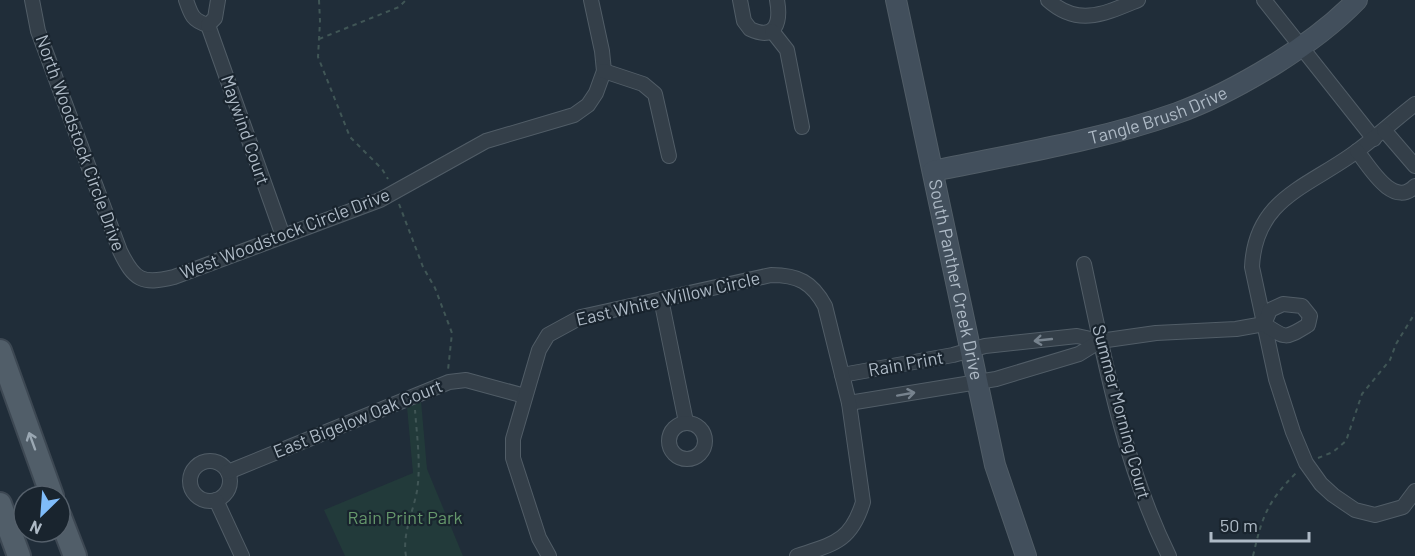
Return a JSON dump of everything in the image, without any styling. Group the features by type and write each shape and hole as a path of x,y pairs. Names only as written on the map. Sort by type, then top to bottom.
{"main road":[{"path":"0,351 48,484"},
{"path":"0,504 19,556"}],"street":[{"name":"North Woodstock Circle Drive","path":"32,0 38,30 120,251 129,271 141,279"},
{"name":"Maywind Court","path":"186,0 190,13 198,22 208,25 282,236"},
{"path":"208,25 215,18 218,0"},
{"path":"591,0 604,71 643,84 655,94 669,156"},
{"path":"740,0 744,21 750,29 765,33 772,31 778,23 777,0"},
{"name":"South Panther Creek Drive","path":"896,0 995,465 1026,556"},
{"path":"1048,0 1059,10 1074,16 1090,17 1138,0"},
{"path":"1264,0 1281,19 1301,48 1379,134 1415,166"},
{"name":"Tangle Brush Drive","path":"933,171 1065,144 1126,129 1179,112 1232,88 1301,48 1357,0"},
{"path":"772,31 787,50 802,127"},
{"name":"West Woodstock Circle Drive","path":"141,279 157,282 174,278 380,200 486,141 574,115 588,105 596,93 604,71"},
{"path":"1415,104 1356,151 1282,200 1263,224 1253,251 1252,267 1276,378 1293,432 1306,463 1333,495 1355,510 1375,515 1403,507 1415,490"},
{"path":"1356,151 1392,191 1407,192 1415,186"},
{"name":"Summer Morning Court","path":"1084,264 1122,428 1146,503 1170,556"},
{"name":"East White Willow Circle","path":"549,556 539,538 513,458 513,439 525,396 539,350 548,335 581,317 771,276 788,275 804,281 817,291 825,306 849,403 863,502 852,530 840,540 797,556"},
{"path":"661,299 686,422"},
{"path":"1100,341 1156,333 1236,329 1264,324"},
{"name":"Rain Print","path":"842,375 986,346 1077,336 1100,341"},
{"name":"Rain Print","path":"849,403 996,379 1079,354 1100,341"},
{"name":"East Bigelow Oak Court","path":"228,472 449,382 466,380 525,396"},
{"path":"210,461 224,466 228,472 230,480 227,491 216,500 202,499 194,493 190,482 193,470 203,462 210,461"},
{"path":"216,500 242,556"}],"path":[{"path":"319,39 399,7 406,0"},
{"path":"1253,556 1260,523 1278,491 1306,463 1333,452 1346,441 1362,394 1390,360 1396,344 1415,313"},
{"path":"405,556 406,539 417,489 415,410 411,398"}],"green space":[{"name":"Rain Print Park","path":"421,401 427,469 463,556 345,556 324,510 413,473 407,407"}]}
